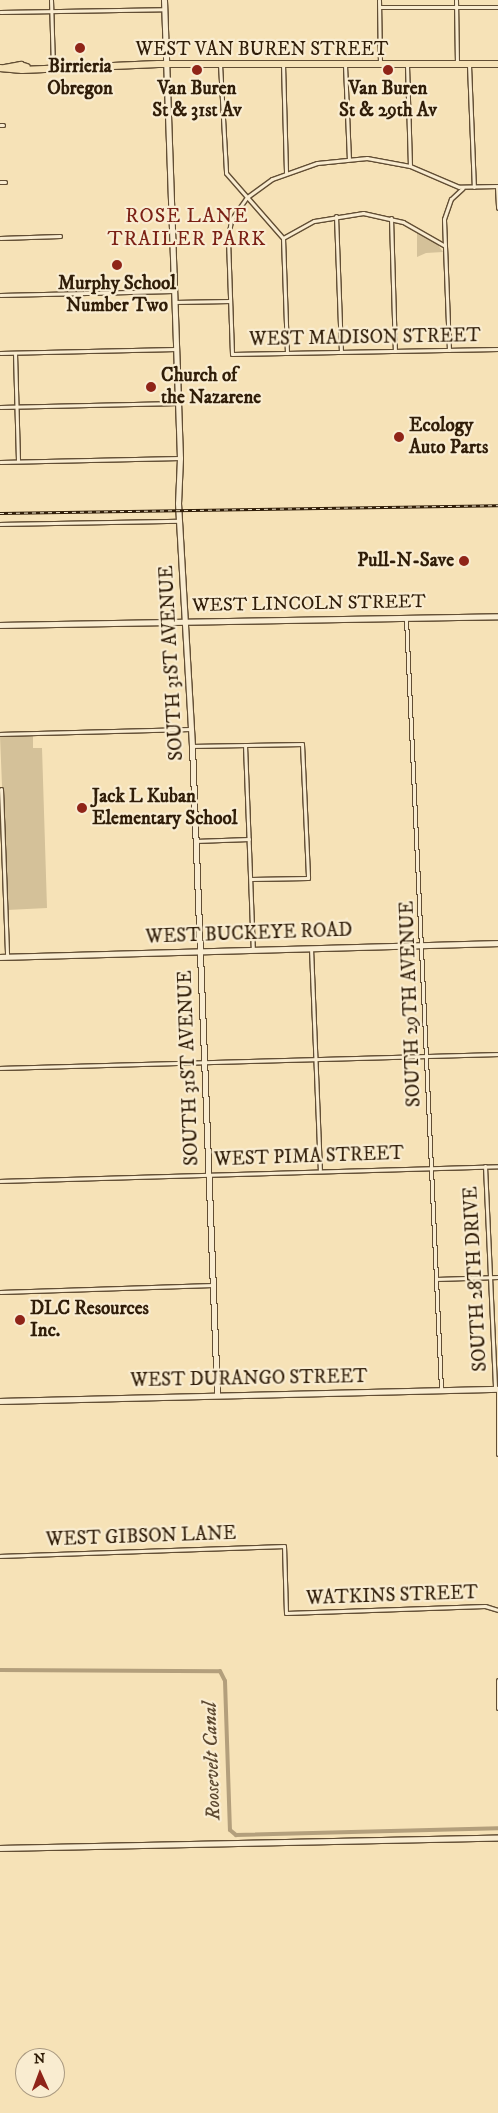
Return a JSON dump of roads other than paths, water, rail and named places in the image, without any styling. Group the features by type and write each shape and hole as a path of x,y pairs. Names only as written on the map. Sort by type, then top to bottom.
{"main road":[{"name":"WEST VAN BUREN STREET","path":"3,68 10,70 164,64 498,64"}],"street":[{"path":"51,0 53,67"},
{"name":"SOUTH 31ST AVENUE","path":"164,0 164,64 180,458 180,521 189,729 192,746 217,1394"},
{"path":"380,0 380,65"},
{"path":"456,0 457,64"},
{"path":"380,7 498,7"},
{"path":"0,12 164,9"},
{"path":"220,64 226,173 282,238 287,353"},
{"path":"283,64 286,173"},
{"path":"470,64 474,187"},
{"path":"346,65 349,159"},
{"path":"407,65 410,166"},
{"path":"174,302 230,301 229,230 235,211 247,197 286,173 317,163 349,159 410,166 463,188 498,186 498,208"},
{"path":"0,182 5,182"},
{"path":"449,350 444,218 451,199 463,188"},
{"path":"282,238 298,228 336,216 363,213 390,218 420,230 445,246"},
{"path":"336,216 341,352"},
{"path":"390,218 395,351"},
{"path":"0,238 60,236"},
{"path":"0,295 174,291"},
{"name":"WEST MADISON STREET","path":"230,301 232,354 498,349"},
{"path":"0,353 176,349"},
{"path":"16,353 18,461"},
{"path":"0,407 178,403"},
{"path":"0,462 180,458"},
{"path":"0,524 180,521"},
{"name":"WEST LINCOLN STREET","path":"0,625 498,616"},
{"name":"SOUTH 29TH AVENUE","path":"406,618 441,1390"},
{"path":"0,734 189,729"},
{"path":"192,746 302,744 308,878 251,879"},
{"path":"245,745 253,949"},
{"path":"1,788 6,956"},
{"path":"195,841 249,839"},
{"name":"WEST BUCKEYE ROAD","path":"0,957 498,943"},
{"path":"311,947 320,1170"},
{"path":"0,1068 498,1054"},
{"name":"SOUTH 28TH DRIVE","path":"485,1166 489,1278 497,1389 498,1454"},
{"name":"WEST PIMA STREET","path":"0,1181 207,1173 498,1166"},
{"path":"436,1279 498,1277"},
{"path":"0,1292 213,1285"},
{"name":"WEST DURANGO STREET","path":"0,1401 217,1394 497,1389"},
{"name":"WEST GIBSON LANE","path":"0,1556 284,1546 286,1613"},
{"name":"WATKINS STREET","path":"286,1613 485,1606 498,1610"},
{"path":"498,1680 498,1708"},
{"path":"0,1848 498,1838"}],"waterway":[{"name":"Roosevelt Canal","path":"0,1670 220,1671 225,1681 230,1830 236,1835 498,1828"}],"railway":[{"path":"0,513 498,505"}],"place":[{"name":"Birrieria Obregon","path":"80,48"},
{"name":"Van Buren St & 31st Av","path":"197,70"},
{"name":"Van Buren St & 29th Av","path":"388,70"},
{"name":"Murphy School Number Two","path":"117,265"},
{"name":"Church of the Nazarene","path":"151,387"},
{"name":"Ecology Auto Parts","path":"399,437"},
{"name":"Pull-N-Save","path":"464,561"},
{"name":"Jack L Kuban Elementary School","path":"82,808"},
{"name":"DLC Resources Inc.","path":"20,1320"}],"district":[{"name":"ROSE LANE TRAILER PARK","path":"187,228"}]}
